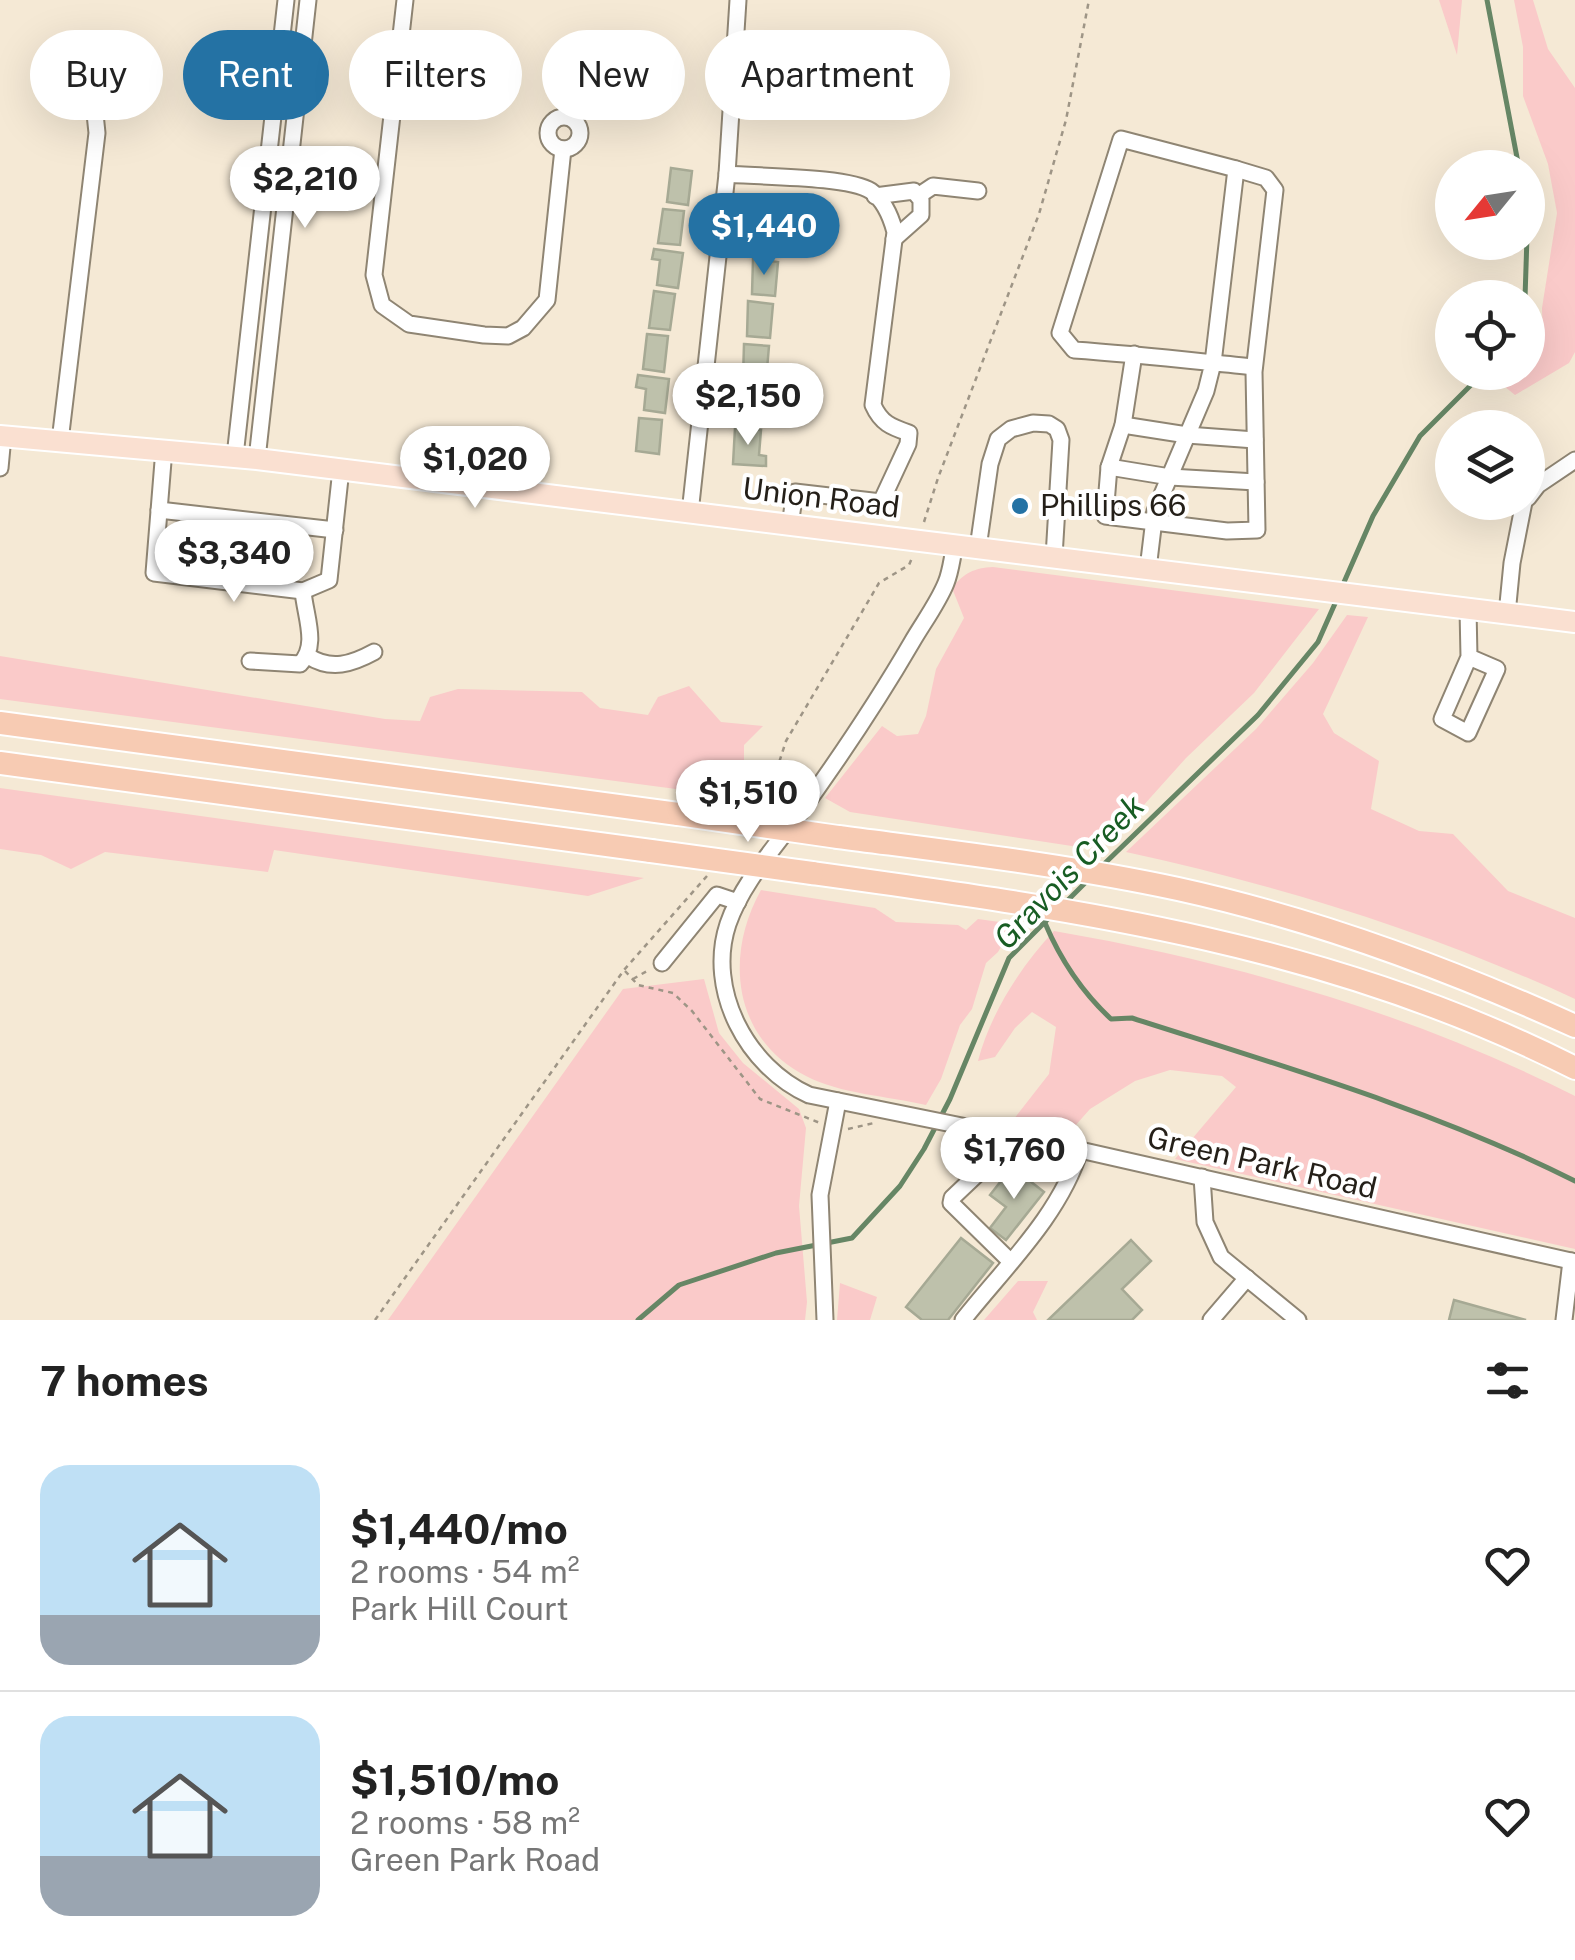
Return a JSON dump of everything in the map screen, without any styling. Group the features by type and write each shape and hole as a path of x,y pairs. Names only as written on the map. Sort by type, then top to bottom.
{"highway":[{"path":"0,723 838,836 1180,890 1360,940 1436,967 1575,1026"},
{"path":"0,762 970,895 1147,924 1260,950 1338,974 1490,1030 1575,1068"}],"main road":[{"name":"Union Road","path":"2,436 235,456 1575,622"}],"street":[{"path":"235,456 286,0"},
{"path":"257,459 308,0"},
{"path":"405,0 374,275 382,305 409,324 508,336 523,328 547,300 563,150"},
{"path":"690,512 727,174 738,0"},
{"path":"60,441 96,120"},
{"path":"1134,354 1123,425 1110,468 1105,516 1227,531 1256,530 1254,367 1275,190 1266,178 1121,139 1060,332 1074,350 1134,354 1254,367"},
{"path":"1148,569 1155,512 1206,391 1236,169"},
{"path":"727,174 850,183 875,196 890,212 894,240 872,405 878,418 909,433 908,444 881,502 795,492 790,524"},
{"path":"918,196 933,186 978,191"},
{"path":"875,196 901,190 914,191 918,196 921,215 894,240"},
{"path":"978,548 994,446 1011,430 1043,423 1056,429 1061,440 1054,557"},
{"path":"1123,425 1255,440"},
{"path":"0,468 2,436"},
{"path":"164,449 154,573 303,592 329,580 341,469"},
{"path":"1545,480 1575,460"},
{"path":"1110,468 1256,482"},
{"path":"859,533 863,500"},
{"path":"159,510 335,530"},
{"path":"1507,614 1522,520"},
{"name":"Green Park Road","path":"954,545 947,582 889,682 738,902 724,939 722,972 740,1030 753,1051 782,1080 809,1095 1080,1150 1573,1261"},
{"path":"250,661 300,664 308,656 312,646 303,592"},
{"path":"1468,609 1468,657 1442,720 1468,733 1497,669 1468,657"},
{"path":"308,656 321,664 338,665 354,663 374,652"},
{"path":"662,963 718,894 738,902"},
{"path":"825,1320 820,1195 838,1101"},
{"path":"1005,1136 990,1162 951,1203 1010,1261"},
{"path":"963,1320 1058,1201 1072,1179 1080,1150"},
{"path":"1202,1177 1205,1222 1221,1257 1298,1320"},
{"path":"1564,1320 1573,1261"},
{"path":"1212,1320 1247,1278"}],"path":[{"path":"924,522 1039,214 1066,120 1088,0"},
{"path":"767,800 786,741 879,583 910,565 912,559"},
{"path":"375,1320 624,970 695,891"},
{"path":"633,979 662,963"},
{"path":"624,970 638,985 673,994 692,1011 760,1099 833,1126 853,1130 875,1123"}],"shaded area":[{"path":"1439,0 1462,0 1457,55"},
{"path":"1514,0 1533,0 1548,49 1575,88 1575,352 1569,363 1545,377 1545,289 1557,213 1545,150 1523,96 1523,47"},
{"path":"993,567 1319,609 1254,693 1142,807 1085,848 850,812 825,798 882,726 897,736 918,734 936,669 964,618 952,588 970,572"},
{"path":"1347,615 1368,617 1323,714 1334,733 1379,761 1371,809 1419,831 1453,834 1508,891 1575,918 1575,999 1466,953 1355,913 1126,852 1256,729 1313,663"},
{"path":"0,656 385,719 420,721 430,697 458,689 582,692 600,708 648,715 658,697 689,686 721,722 763,726 744,745 744,770 729,784 691,791 0,699"},
{"path":"0,788 644,878 588,896 274,850 268,872 105,852 71,869 41,855 0,849"},
{"path":"761,890 875,908 896,922 958,925 966,930 978,919 1014,924 998,952 986,963 972,1009 960,1025 941,1079 926,1105 819,1082 782,1060 763,1041 742,994 740,968 749,915"},
{"path":"1054,931 1188,958 1320,994 1450,1040 1575,1096 1575,1249 1175,1159 1236,1087 1222,1076 1170,1070 1135,1081 1090,1109 1067,1135 1010,1124 1049,1074 1056,1027 1032,1012 995,1057 978,1061 1008,992"},
{"path":"704,979 719,1033 743,1063 799,1109 806,1128 799,1206 805,1320 388,1320 623,989"},
{"path":"1018,1281 1048,1281 1033,1312 1037,1320 984,1320"},
{"path":"840,1283 877,1297 870,1320 837,1320"}],"building":[{"path":"671,168 692,171 688,205 667,202"},
{"path":"663,209 684,211 680,245 658,243"},
{"path":"759,209 785,212 781,253 753,250"},
{"path":"654,249 683,253 678,288 657,285 660,260 652,259"},
{"path":"753,259 778,262 775,296 752,294"},
{"path":"654,291 675,294 670,330 649,328"},
{"path":"748,301 773,304 770,338 747,336"},
{"path":"647,334 668,336 664,372 643,369"},
{"path":"744,344 769,346 766,381 743,378"},
{"path":"638,375 669,379 665,413 644,410 646,389 636,387"},
{"path":"740,387 765,389 761,424 739,421"},
{"path":"639,418 662,420 659,454 636,451"},
{"path":"735,428 761,430 759,455 766,456 766,466 733,464"},
{"path":"1012,1167 1044,1192 1006,1240 990,1228 1006,1207 990,1195"},
{"path":"961,1238 993,1263 948,1320 922,1320 906,1307"},
{"path":"1131,1240 1151,1261 1122,1289 1142,1310 1132,1320 1048,1320"},
{"path":"1454,1300 1526,1320 1449,1320"}],"waterway":[{"name":"Gravois Creek","path":"1487,0 1516,150"},
{"name":"Gravois Creek","path":"1526,260 1526,280"},
{"name":"Gravois Creek","path":"1341,589 1373,516 1420,436 1466,390"},
{"name":"Gravois Creek","path":"1102,866 1258,715 1318,642 1337,599"},
{"name":"Gravois Creek","path":"1063,905 1087,881"},
{"name":"Gravois Creek","path":"638,1320 679,1285 776,1253 852,1238 900,1186 924,1149 950,1099 1009,958 1051,916"},
{"path":"1045,923 1073,975 1111,1019 1132,1018 1357,1091 1467,1132 1575,1181"}],"place":[{"name":"Phillips 66","path":"1020,506"}]}
